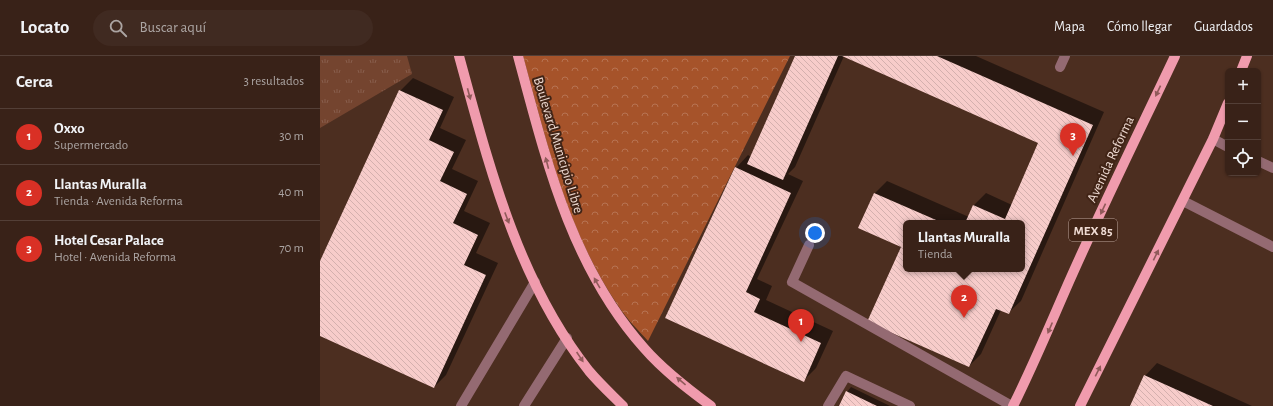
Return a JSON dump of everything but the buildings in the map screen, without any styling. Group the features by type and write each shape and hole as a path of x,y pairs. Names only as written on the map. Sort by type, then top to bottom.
{"main road":[{"path":"459,56 488,162 506,217 535,282 551,314 589,371 623,406"},
{"name":"Boulevard Municipio Libre","path":"518,56 550,176 568,223 598,285 620,318 645,349 711,406"},
{"name":"Avenida Reforma","path":"1013,406 1040,350 1068,284 1175,56"},
{"path":"1242,68 1247,56"},
{"path":"1080,406 1183,201 1213,139 1228,104"}],"lane":[{"path":"1060,68 1065,56"},
{"path":"1213,139 1225,145"},
{"path":"1261,162 1273,168"},
{"path":"1183,201 1273,247"},
{"path":"809,245 792,282 1013,406"},
{"path":"461,406 535,282"},
{"path":"524,406 567,338"},
{"path":"828,406 846,376 910,406"}],"green space":[{"path":"320,56 407,56 412,74 320,128"},
{"path":"523,56 790,56 648,341 619,307 585,248 560,186"}],"place":[{"name":"Hotel Cesar Palace","path":"1073,156"},
{"name":"Llantas Muralla","path":"964,318"},
{"name":"Oxxo","path":"801,342"}]}
